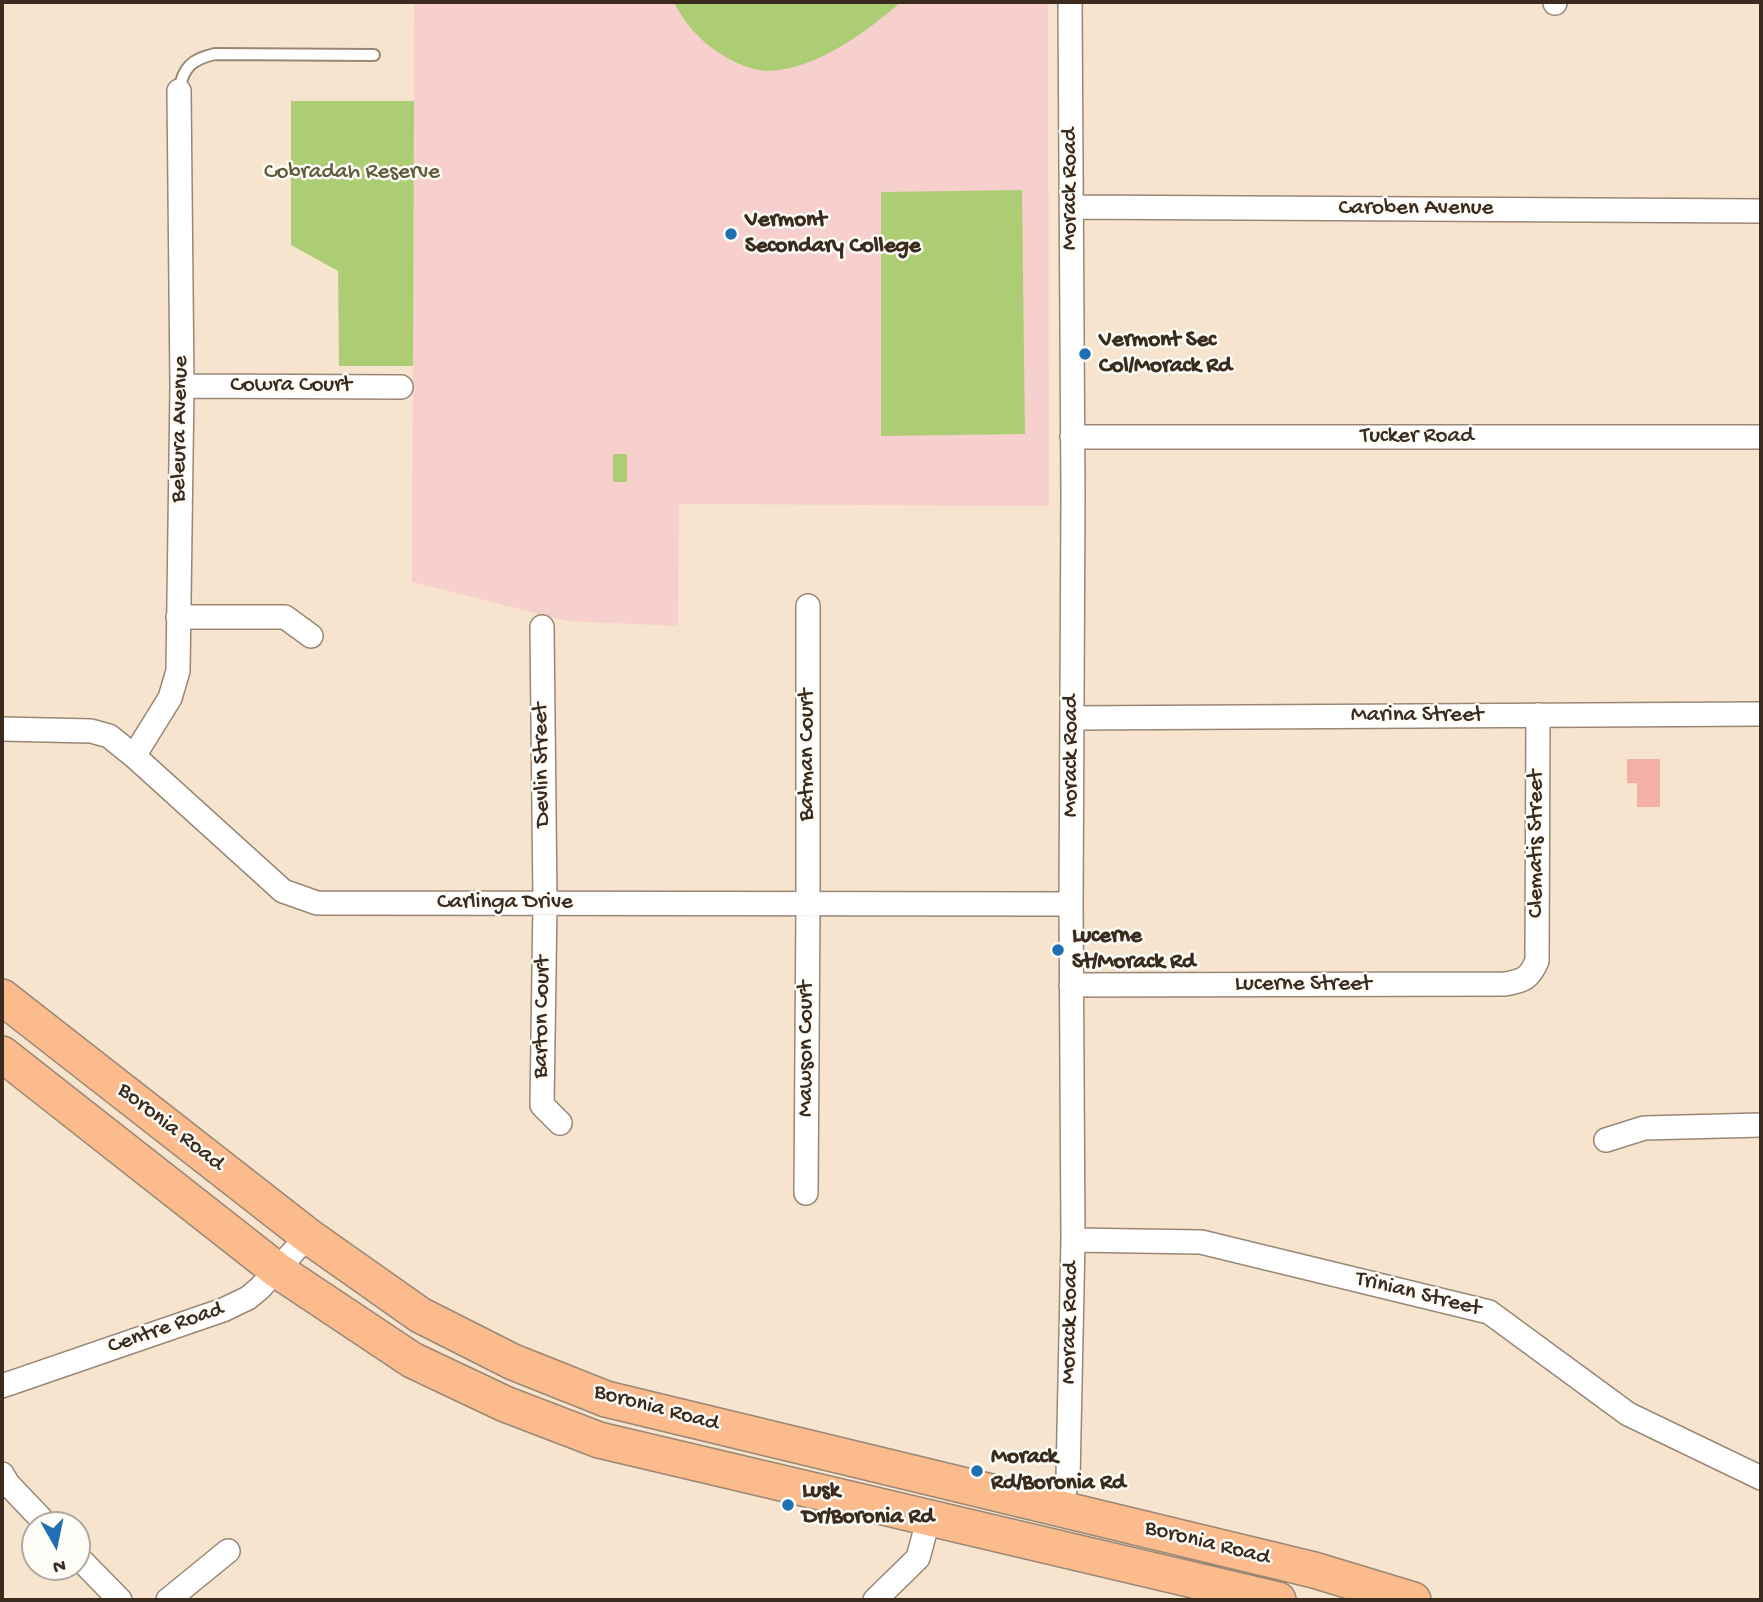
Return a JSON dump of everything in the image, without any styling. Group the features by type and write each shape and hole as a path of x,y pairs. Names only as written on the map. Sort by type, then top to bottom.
{"main road":[{"name":"Boronia Road","path":"2,996 308,1236 420,1315 513,1362 606,1399 1314,1570 1413,1600"},
{"name":"Boronia Road","path":"2,1054 277,1270 412,1360 505,1404 599,1440 1278,1600"},
{"path":"929,1517 937,1479"},
{"path":"1049,1547 1060,1509"}],"street":[{"name":"Morack Road","path":"1060,1509 1068,1478 1073,1240 1070,2"},
{"name":"Beleura Avenue","path":"134,756 170,698 178,671 182,386 180,91"},
{"name":"Caroben Avenue","path":"1072,207 1761,211"},
{"name":"Cowra Court","path":"182,386 401,387"},
{"name":"Tucker Road","path":"1072,437 1761,438"},
{"name":"Batman Court","path":"808,606 808,904"},
{"path":"178,617 285,617 311,636"},
{"name":"Devlin Street","path":"542,627 545,903"},
{"name":"Marina Street","path":"1072,718 1761,714"},
{"name":"Clematis Street","path":"1532,972 1537,961 1538,715"},
{"name":"Carlinga Drive","path":"2,729 91,731 109,736 283,891 317,903 1071,904"},
{"name":"Barton Court","path":"545,903 542,1105 561,1123"},
{"name":"Mawson Court","path":"806,1193 808,904"},
{"name":"Lucerne Street","path":"1071,985 1505,984 1522,981 1532,972"},
{"path":"1606,1140 1644,1128 1761,1125"},
{"name":"Centre Road","path":"2,1386 223,1310 248,1298 308,1236"},
{"name":"Trinian Street","path":"1073,1240 1201,1241 1489,1312 1628,1414 1761,1478"},
{"path":"2,1474 34,1511"},
{"path":"874,1600 918,1558 929,1517"},
{"path":"168,1600 228,1551"},
{"path":"91,1570 120,1600"}],"lane":[{"path":"180,91 181,80 192,62 215,54 374,55"}],"shaded area":[{"name":"Vermont Secondary College","path":"414,2 1048,2 1049,506 679,504 678,626 566,621 412,582"}],"green space":[{"path":"674,2 901,2 857,36 823,56 787,69 769,71 746,66 716,51 689,26"},
{"name":"Cobradah Reserve","path":"291,101 414,101 413,366 339,366 338,271 291,245"},
{"path":"1022,190 1025,434 881,436 881,192"},
{"path":"613,454 627,454 627,482 613,482"}],"building":[{"path":"1627,759 1660,759 1660,807 1637,807 1637,783 1627,783"}],"place":[{"name":"Vermont Secondary College","path":"731,234"},
{"name":"Vermont Sec Col/Morack Rd","path":"1085,354"},
{"name":"Lucerne St/Morack Rd","path":"1058,950"},
{"name":"Morack Rd/Boronia Rd","path":"977,1471"},
{"name":"Lusk Dr/Boronia Rd","path":"788,1505"}]}
